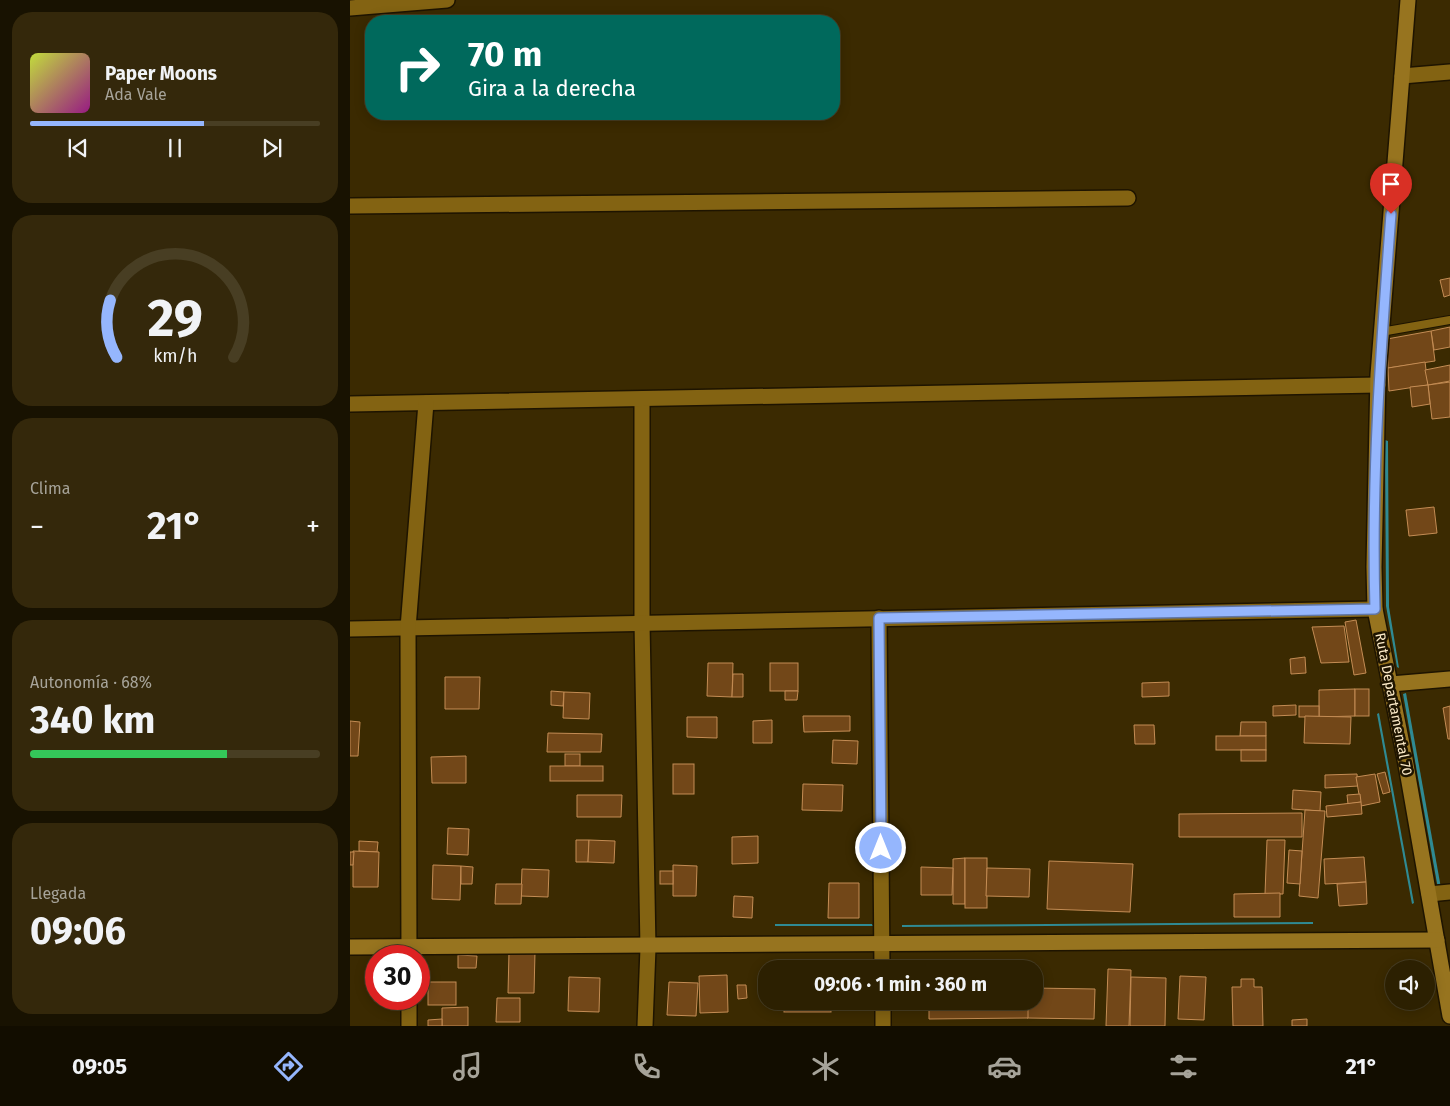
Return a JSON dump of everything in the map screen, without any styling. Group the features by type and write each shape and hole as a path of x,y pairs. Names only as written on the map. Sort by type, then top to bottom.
{"street":[{"path":"350,8 446,0"},
{"name":"Ruta Departamental 70","path":"1408,0 1378,385 1374,567 1375,609 1391,684 1450,1016"},
{"path":"1402,76 1450,72"},
{"path":"350,206 1128,198"},
{"path":"350,404 1378,385"},
{"path":"642,399 642,623 648,945 644,1026"},
{"path":"408,945 408,628 426,404"},
{"path":"350,629 1375,609"},
{"path":"879,618 882,960"},
{"path":"1391,684 1450,679"},
{"path":"1428,894 1450,892"},
{"path":"430,950 648,945 1437,940"},
{"path":"350,947 365,948"},
{"path":"408,1010 408,1026"},
{"path":"882,1010 883,1026"}],"lane":[{"path":"1381,332 1450,320"}],"water":[{"path":"1385,440 1388,441 1389,607 1399,668 1397,667 1386,606"},
{"path":"1406,693 1441,888 1438,889 1403,694"},
{"path":"1379,713 1414,903 1412,904 1377,714"},
{"path":"1313,922 1313,924 902,927 902,925"},
{"path":"775,924 872,924 873,926 775,926"}],"building":[{"path":"1450,278 1450,295 1444,297 1440,280"},
{"path":"1450,327 1450,347 1434,350 1431,331"},
{"path":"1431,331 1435,361 1388,368 1387,339"},
{"path":"1425,362 1428,385 1389,391 1388,368"},
{"path":"1450,365 1450,381 1428,385 1425,370"},
{"path":"1450,382 1450,417 1432,419 1428,385"},
{"path":"1428,385 1430,404 1412,407 1410,387"},
{"path":"1434,507 1437,533 1409,536 1406,510"},
{"path":"1356,620 1366,673 1354,675 1345,622"},
{"path":"1344,626 1349,662 1321,663 1312,627"},
{"path":"1305,657 1306,673 1291,674 1290,659"},
{"path":"708,663 733,663 732,697 707,696"},
{"path":"770,663 798,663 798,691 770,691"},
{"path":"733,674 743,674 743,697 732,697"},
{"path":"445,677 480,677 479,709 445,709"},
{"path":"1169,682 1169,696 1142,697 1142,683"},
{"path":"1355,689 1355,716 1319,717 1319,690"},
{"path":"1355,689 1369,689 1369,716 1355,716"},
{"path":"551,691 564,692 563,706 551,705"},
{"path":"785,691 798,691 797,700 785,700"},
{"path":"564,692 590,693 589,719 563,718"},
{"path":"1296,705 1296,715 1273,716 1273,706"},
{"path":"1299,706 1319,706 1319,717 1299,717"},
{"path":"1450,706 1450,739 1448,739 1443,708"},
{"path":"803,716 850,716 850,731 804,732"},
{"path":"1305,716 1351,717 1350,744 1304,743"},
{"path":"687,717 717,717 717,738 687,737"},
{"path":"772,720 772,743 753,743 753,721"},
{"path":"350,721 360,722 358,756 350,756"},
{"path":"1241,722 1266,722 1266,736 1240,736"},
{"path":"1134,725 1154,725 1155,744 1135,744"},
{"path":"548,733 602,734 601,752 547,752"},
{"path":"1216,736 1266,736 1266,750 1216,750"},
{"path":"833,740 858,741 857,764 832,763"},
{"path":"1241,750 1266,750 1266,761 1241,761"},
{"path":"565,754 580,754 580,766 565,766"},
{"path":"466,756 466,783 432,783 431,757"},
{"path":"673,764 694,764 694,794 673,794"},
{"path":"550,766 603,766 603,781 550,781"},
{"path":"1385,772 1390,792 1383,794 1377,774"},
{"path":"1357,774 1358,786 1325,788 1325,775"},
{"path":"1375,774 1380,802 1361,806 1356,777"},
{"path":"803,784 843,785 842,811 802,810"},
{"path":"1293,790 1321,792 1320,811 1292,809"},
{"path":"1360,794 1361,802 1348,804 1347,795"},
{"path":"577,795 622,795 621,817 577,817"},
{"path":"1361,802 1362,814 1327,817 1326,806"},
{"path":"1305,810 1325,811 1318,898 1299,896"},
{"path":"1302,813 1302,837 1179,837 1179,814"},
{"path":"448,828 469,829 468,855 447,854"},
{"path":"758,836 758,863 732,864 732,837"},
{"path":"576,840 589,840 588,862 576,862"},
{"path":"589,840 615,841 614,863 588,862"},
{"path":"1267,840 1285,840 1283,894 1265,894"},
{"path":"359,841 378,842 377,852 359,851"},
{"path":"1289,850 1302,851 1300,884 1287,883"},
{"path":"353,851 379,852 378,887 353,887"},
{"path":"350,852 354,852 353,865 350,865"},
{"path":"1364,857 1366,882 1325,884 1324,859"},
{"path":"965,858 965,904 953,904 953,859"},
{"path":"965,858 987,858 987,908 965,908"},
{"path":"1049,861 1133,864 1130,912 1047,909"},
{"path":"433,865 461,866 460,900 432,899"},
{"path":"673,865 697,866 696,896 673,896"},
{"path":"461,866 473,867 472,884 461,884"},
{"path":"921,867 953,868 952,895 921,895"},
{"path":"987,868 1030,869 1029,897 986,896"},
{"path":"522,869 549,870 548,897 521,896"},
{"path":"660,871 673,871 673,884 660,884"},
{"path":"1366,882 1367,904 1339,906 1337,884"},
{"path":"829,883 859,883 859,918 828,918"},
{"path":"496,884 522,884 521,904 495,904"},
{"path":"1280,893 1280,917 1234,917 1234,894"},
{"path":"734,896 753,897 752,918 733,917"},
{"path":"509,952 535,952 534,993 508,993"},
{"path":"458,955 477,956 476,968 458,968"},
{"path":"1108,969 1131,970 1129,1026 1106,1026"},
{"path":"727,975 728,1012 700,1013 699,976"},
{"path":"1180,976 1206,977 1204,1020 1178,1019"},
{"path":"569,977 600,978 599,1012 568,1011"},
{"path":"1131,977 1166,978 1165,1026 1130,1026"},
{"path":"1241,979 1254,979 1254,987 1262,987 1263,1026 1233,1026 1232,987 1241,987"},
{"path":"430,982 456,982 456,1005 430,1005"},
{"path":"669,982 698,983 696,1016 667,1015"},
{"path":"737,985 746,985 747,998 738,999"},
{"path":"1043,988 1095,989 1094,1019 1027,1018 1027,1010 1043,1010"},
{"path":"497,998 520,998 520,1022 496,1022"},
{"path":"468,1007 468,1026 442,1026 442,1008"},
{"path":"784,1010 831,1010 831,1012 784,1012"},
{"path":"929,1010 1028,1010 1028,1018 929,1019"},
{"path":"442,1019 442,1026 428,1026 428,1020"},
{"path":"1307,1019 1307,1026 1292,1026 1292,1020"}],"route":[{"path":"881,848 879,618 1375,609 1374,567 1378,375 1391,214"}]}
